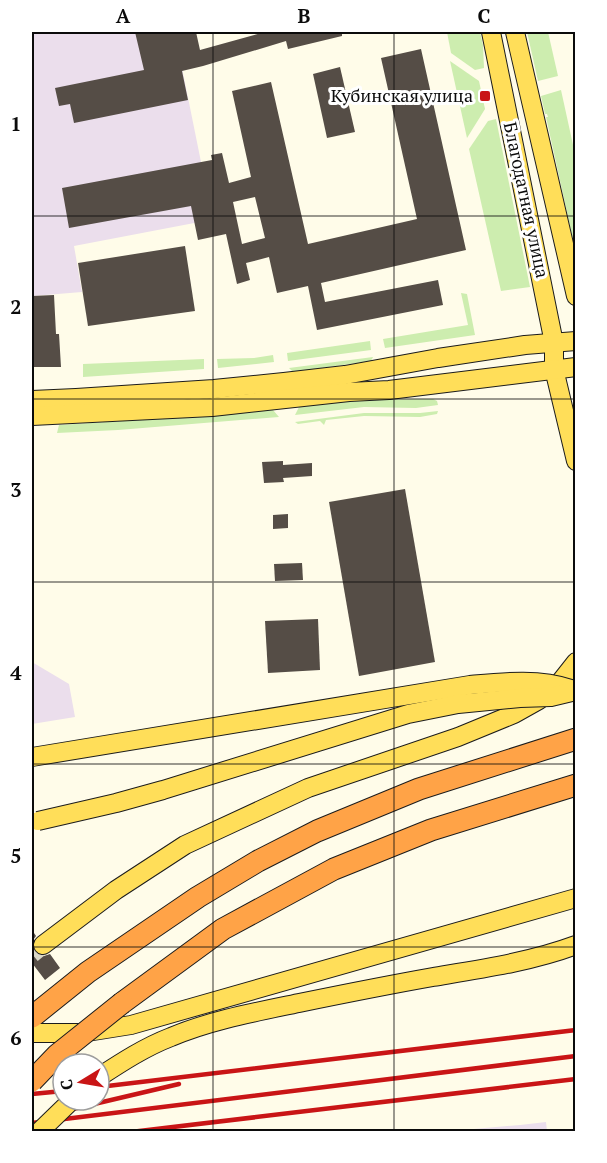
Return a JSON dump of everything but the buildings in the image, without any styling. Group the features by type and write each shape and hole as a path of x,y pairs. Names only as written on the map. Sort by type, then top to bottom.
{"highway":[{"path":"32,1017 88,972 198,897 258,861 317,831 419,789 576,739"},
{"path":"32,1081 57,1055 122,1003 223,929 292,891 334,869 431,830 576,785"}],"main road":[{"name":"Благодатная улица","path":"491,32 554,343 554,369 576,461"},
{"name":"Благодатная улица","path":"515,32 576,296"},
{"path":"32,400 76,399 284,382 345,375 525,345 576,341"},
{"path":"32,416 212,407 349,392 389,390 576,367"},
{"path":"43,945 116,890 185,845 308,788 514,714 539,700 561,681 576,662"},
{"path":"32,757 470,685 513,682 542,683 576,691"},
{"path":"35,822 163,790 408,714 458,704 551,697 576,691"},
{"path":"32,1034 81,1033 131,1025 576,898"},
{"path":"111,1070 147,1048 192,1029 285,1006 525,960 576,945"},
{"path":"39,1131 59,1112"}],"shaded area":[{"path":"32,32 176,32 181,50 181,63 210,220 74,246 82,292 33,296"},
{"path":"32,662 69,684 75,717 32,724"},
{"path":"546,1122 547,1131 451,1131 520,1125"}],"green space":[{"path":"447,32 480,32 484,68 475,70 451,53"},
{"path":"527,32 548,32 558,76 538,81"},
{"path":"450,61 479,81 485,109 467,138"},
{"path":"561,90 575,154 575,249 546,117 548,117 545,114 541,96"},
{"path":"496,119 530,287 501,291 469,149 488,121"},
{"path":"461,293 467,294 475,335 385,348 383,339 468,325"},
{"path":"370,341 371,350 288,361 287,353"},
{"path":"273,355 274,362 218,368 217,359"},
{"path":"373,357 371,361 293,372 289,368"},
{"path":"204,359 204,369 83,377 83,364"},
{"path":"433,399 438,405 416,408 364,407 295,415 299,407 363,400"},
{"path":"273,410 279,417 57,433 59,425"},
{"path":"438,411 437,414 420,417 364,416 326,420 324,425 320,421 298,424 295,422 364,413"}],"tunnel":[{"path":"32,954 43,945"}],"railway":[{"path":"111,1086 576,1030"},
{"path":"32,1123 576,1056"},
{"path":"131,1132 576,1079"},
{"path":"56,1113 179,1084"},
{"path":"32,1094 51,1092"}],"place":[{"name":"Кубинская улица","path":"485,96"}]}
